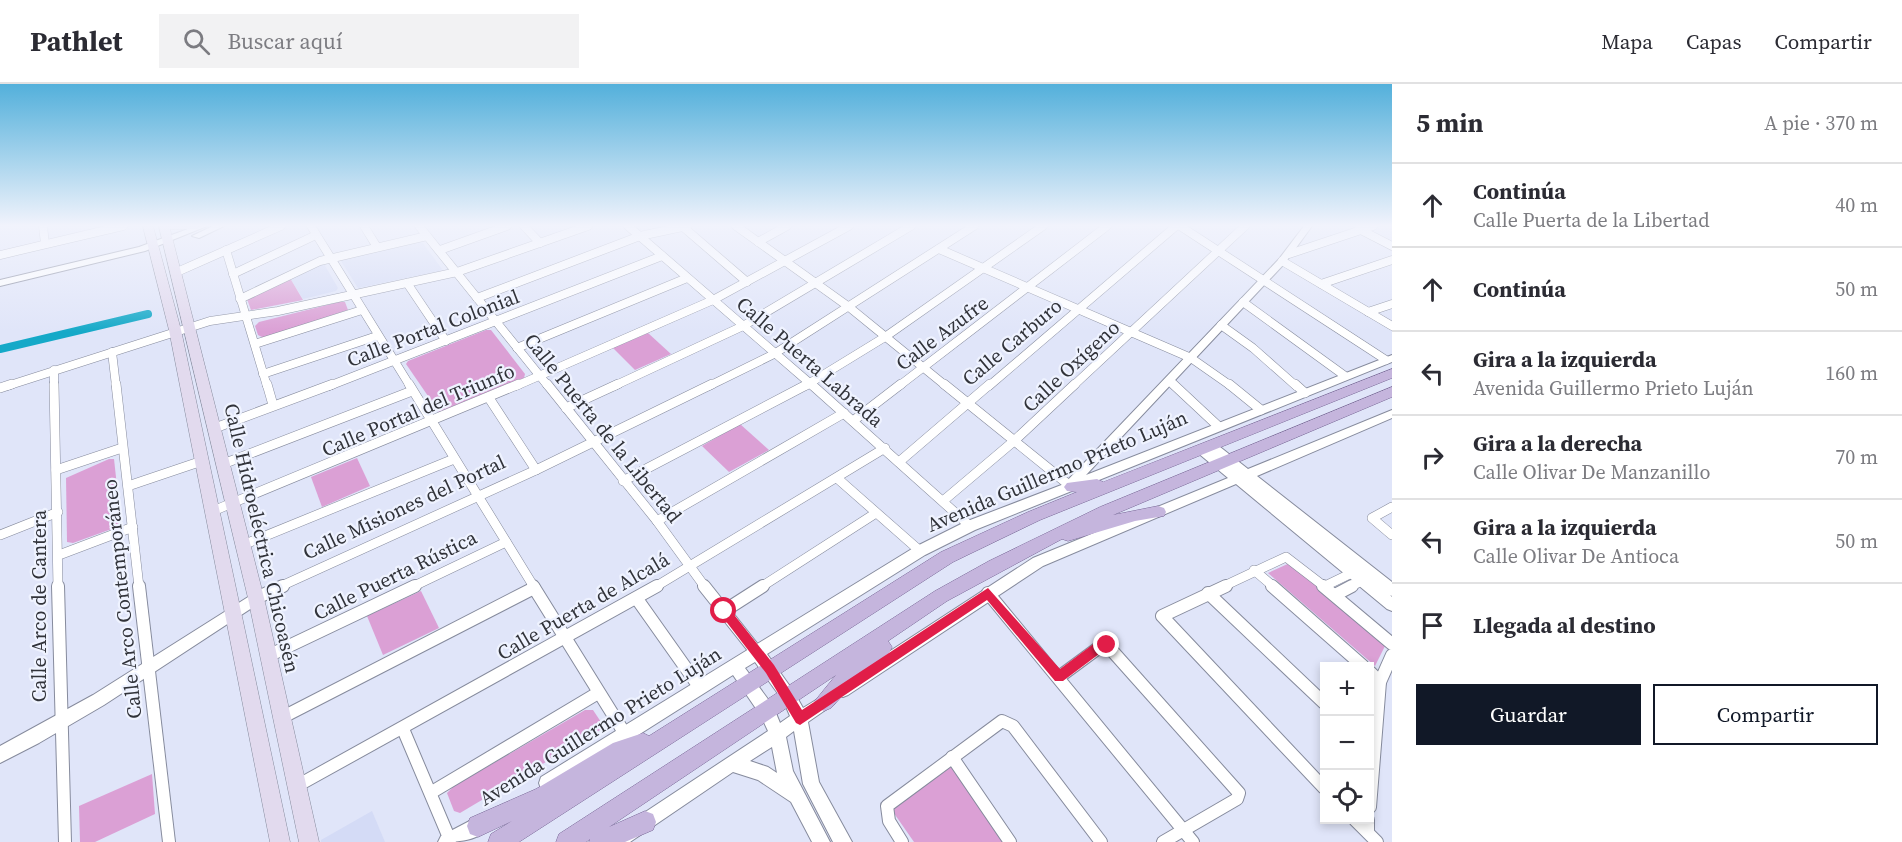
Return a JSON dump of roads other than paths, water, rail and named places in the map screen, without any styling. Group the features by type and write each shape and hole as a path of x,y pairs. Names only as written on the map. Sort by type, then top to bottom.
{"main road":[{"name":"Calle Hidroeléctrica Chicoasén","path":"160,261 215,428 256,598 309,842"},
{"name":"Calle Hidroeléctrica Chicoasén","path":"174,261 202,461 280,842"},
{"name":"Avenida Guillermo Prieto Luján","path":"499,842 947,557 1034,516 1207,448 1390,367"},
{"path":"567,842 941,597 1000,561 1044,539 1392,392"},
{"path":"1070,486 1138,476"},
{"path":"1044,539 1094,529 1144,512 1158,512"},
{"path":"824,702 863,661 918,621 941,597"},
{"path":"478,826 543,796 620,750 663,737"},
{"path":"600,842 645,822"}],"street":[{"path":"0,283 90,261"},
{"path":"177,272 201,261"},
{"path":"229,261 273,405"},
{"path":"233,274 260,261"},
{"path":"240,299 322,261"},
{"path":"333,261 393,362 625,734"},
{"name":"Calle Puerta de la Libertad","path":"449,261 538,377 566,408 591,443 657,521 688,566 758,654"},
{"path":"0,388 183,328 407,283 457,272 487,261"},
{"path":"477,298 573,261"},
{"name":"Calle Portal Colonial","path":"215,428 495,323 649,261"},
{"name":"Calle Puerta Labrada","path":"668,261 885,448 970,526"},
{"path":"723,261 747,282"},
{"path":"566,408 742,326 853,261"},
{"name":"Calle Misiones del Portal","path":"0,755 59,725 148,671 256,598 536,470 774,354 920,261"},
{"path":"968,261 1191,358 1217,374 1261,410"},
{"path":"623,481 810,383 885,337 993,261"},
{"name":"Calle Azufre","path":"853,421 1062,261"},
{"name":"Calle Carburo","path":"899,462 965,403 1135,261"},
{"name":"Calle Oxígeno","path":"943,501 1014,441 1208,261"},
{"path":"1235,261 1390,367"},
{"path":"785,262 849,307 1070,486 1283,261"},
{"path":"1291,261 1321,284 1392,326"},
{"path":"1321,284 1388,261"},
{"name":"Calle Portal del Triunfo","path":"213,511 538,377 713,300 785,262"},
{"path":"517,348 687,278"},
{"path":"407,283 446,341"},
{"path":"1243,302 1345,376"},
{"path":"1368,312 1392,304"},
{"path":"255,344 362,310"},
{"path":"1221,325 1253,348 1305,393"},
{"path":"263,374 377,336"},
{"name":"Calle Arco Contemporáneo","path":"112,352 169,842"},
{"name":"Avenida Guillermo Prieto Luján","path":"449,841 478,826 758,654 920,551 970,526 1345,376 1390,367"},
{"name":"Calle Arco de Cantera","path":"54,370 59,555 59,725 65,842"},
{"path":"1170,381 1218,426"},
{"path":"224,464 412,391"},
{"path":"489,398 536,470"},
{"path":"657,521 844,413"},
{"path":"615,842 1038,562 1244,478 1392,414"},
{"path":"57,470 123,448"},
{"name":"Calle Puerta de Alcalá","path":"296,788 637,599 885,448"},
{"path":"1207,448 1363,574 1392,605"},
{"path":"243,545 454,459"},
{"path":"128,486 202,461"},
{"path":"837,478 920,551"},
{"path":"1392,507 1372,518 1392,535"},
{"path":"0,535 58,512"},
{"path":"724,611 876,513"},
{"path":"59,555 132,527"},
{"name":"Calle Puerta Rústica","path":"268,656 506,542"},
{"path":"1320,784 1164,621 1164,614 1254,570 1289,558 1392,644"},
{"path":"1254,570 1358,662"},
{"path":"1335,595 1363,574"},
{"path":"1325,586 1363,574 1392,590"},
{"path":"281,718 534,588"},
{"path":"988,593 1193,842"},
{"path":"1208,593 1320,699"},
{"path":"637,599 700,688"},
{"path":"1059,677 1101,646 1107,645 1237,790 1237,799 1163,842"},
{"path":"758,654 789,697 800,719 811,784 843,842"},
{"path":"1374,732 1380,682 1392,655"},
{"path":"736,667 767,711 777,734 785,773 821,842"},
{"path":"1374,676 1380,682"},
{"path":"432,792 598,693"},
{"path":"902,842 886,814 886,806 998,723 1006,722 1013,726 1101,842"},
{"path":"403,729 432,792 449,841"},
{"path":"952,757 1010,842"},
{"path":"732,764 762,773 795,795"}],"waterway":[{"path":"0,349 148,314"}]}
